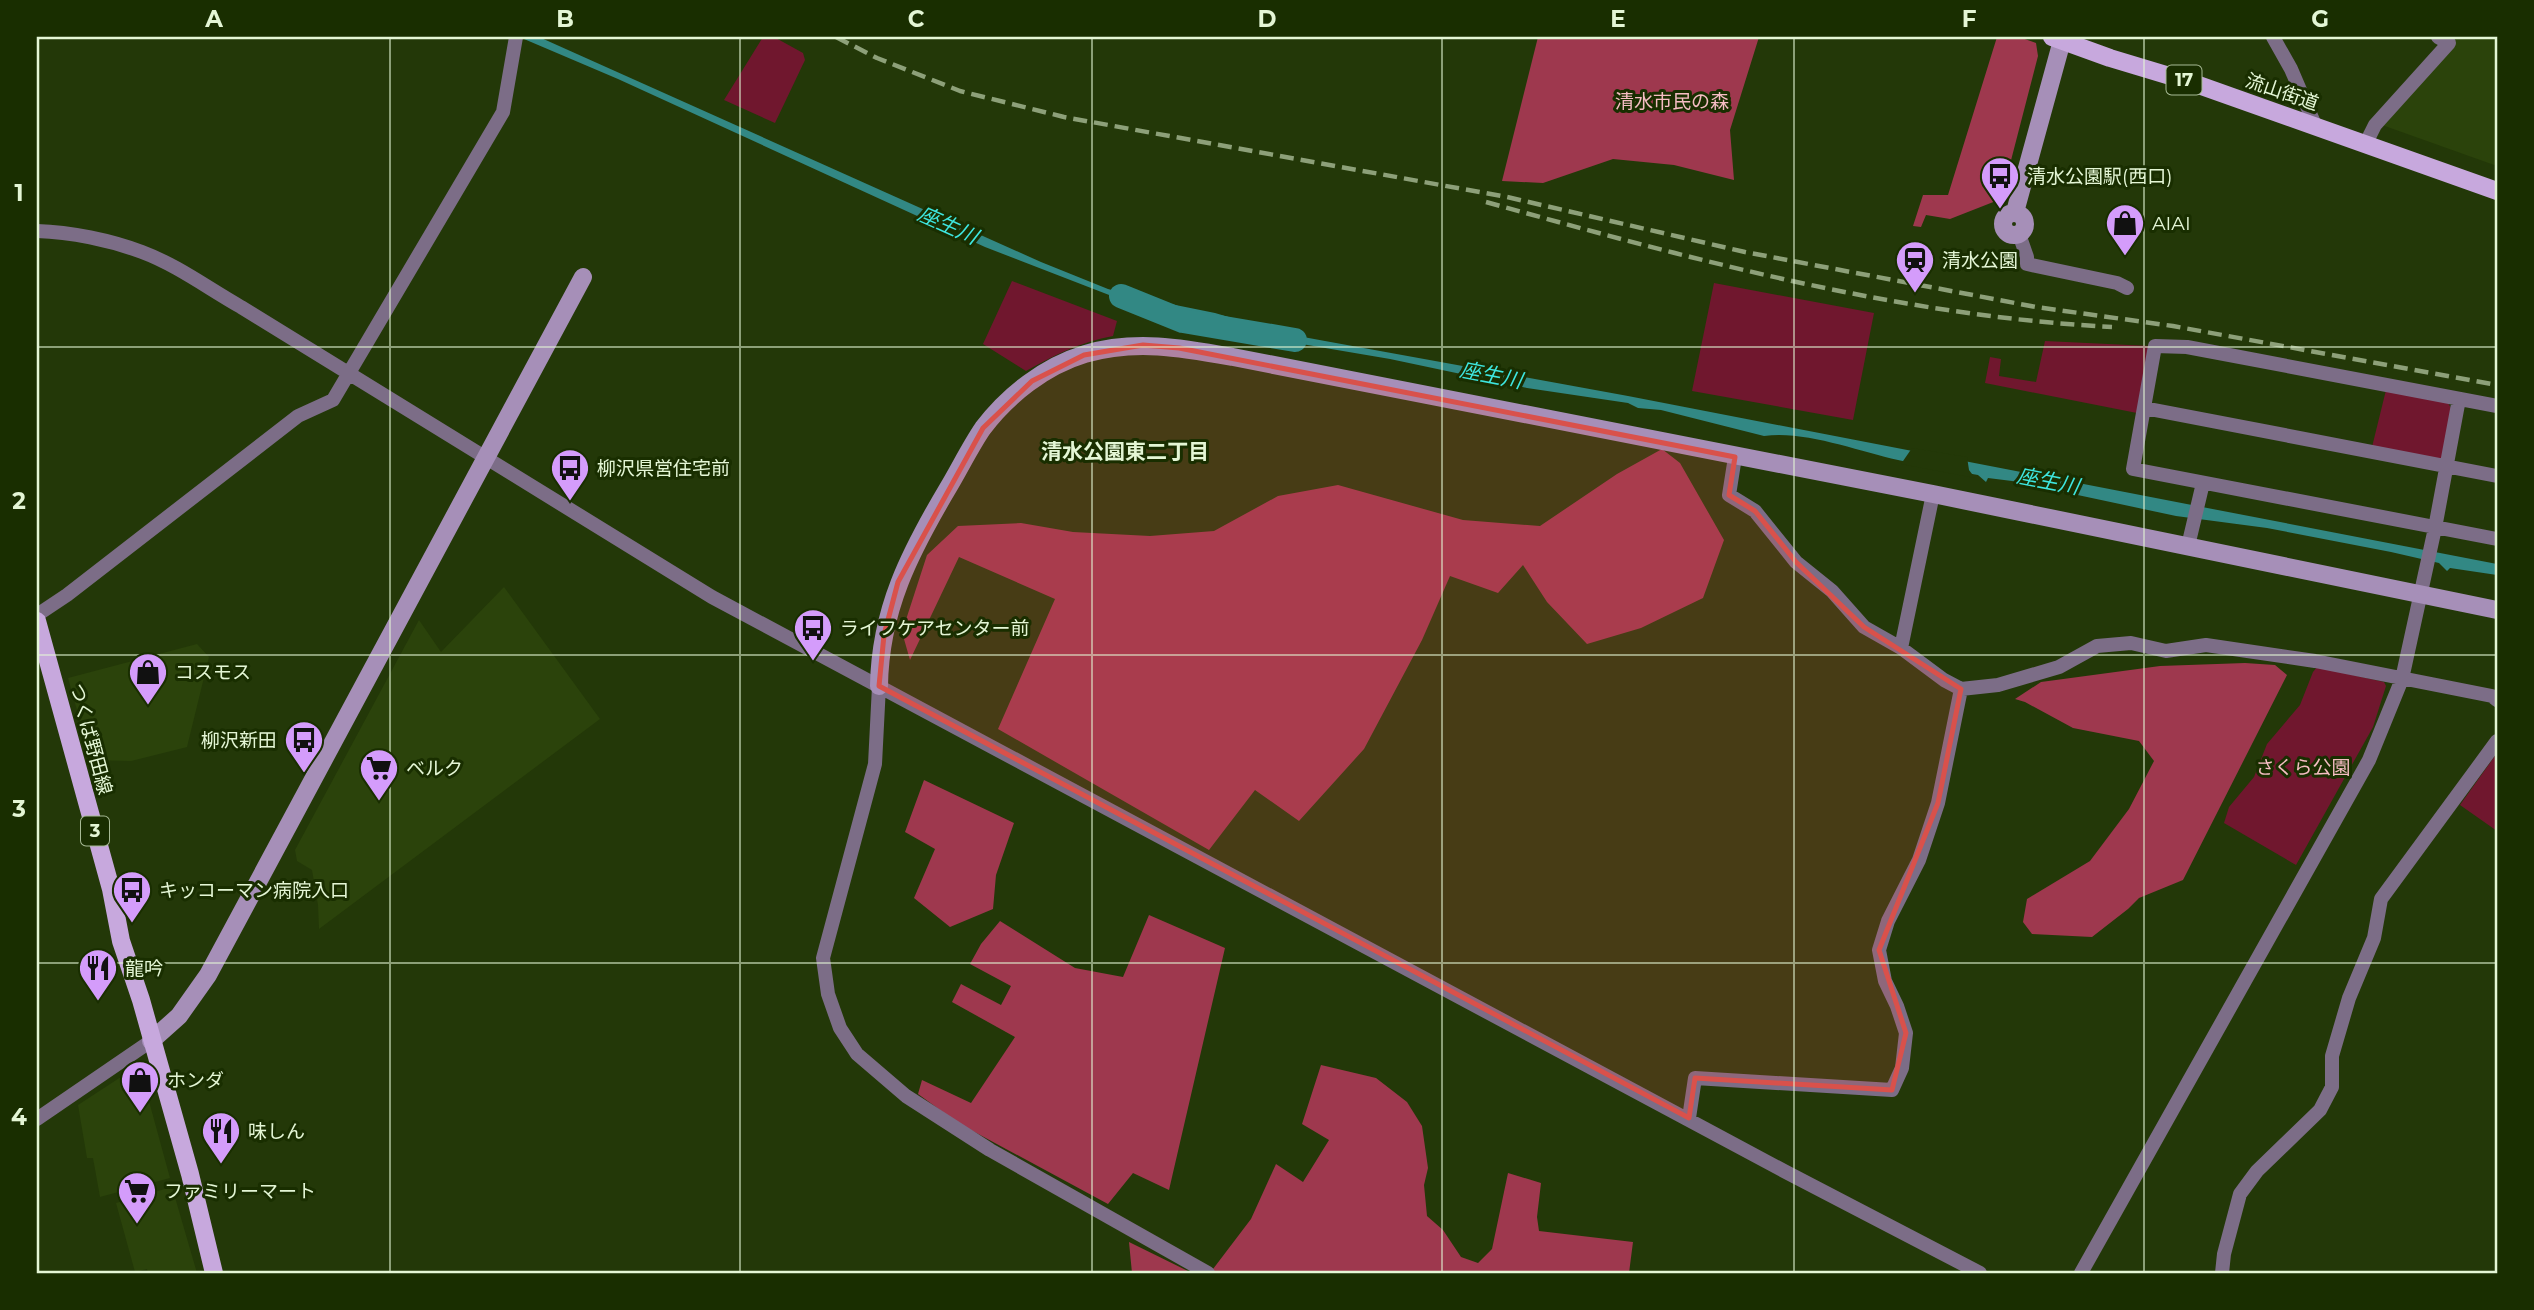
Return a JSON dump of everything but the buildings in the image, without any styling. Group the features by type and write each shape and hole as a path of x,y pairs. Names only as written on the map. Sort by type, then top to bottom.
{"main road":[{"name":"流山街道","path":"2059,38 2110,58 2315,125 2497,191"},
{"name":"つくば野田線","path":"37,621 111,889 121,942 190,1174 214,1273"}],"street":[{"path":"37,615 67,595 298,416 334,400 503,112 516,37"},
{"path":"2273,37 2291,69 2315,125"},
{"path":"2059,38 2015,212 2005,216 2003,227 2011,235 2018,234 2027,257 2026,264 2116,282 2127,288"},
{"path":"2366,143 2375,125 2447,39"},
{"path":"37,230 53,231 142,252 232,302 681,579 1980,1273"},
{"path":"37,1119 151,1041 180,1016 208,975 583,277"},
{"path":"1201,1272 990,1150 906,1096 857,1054 840,1028 828,993 823,958 875,764 884,635 898,582 923,531 984,428 1010,398 1057,366 1084,355 1114,348 1143,345 1179,348 2188,546 2423,586 2497,610"},
{"path":"2497,406 2187,347 2155,345 2133,469 2202,488 2434,533 2497,539"},
{"path":"2081,1273 2369,760 2402,679 2448,466 2459,399"},
{"path":"2144,408 2497,476"},
{"path":"1735,457 1729,495 1755,511 1796,562 1832,591 1864,627 1901,648 1944,680 1961,689 1998,685 2059,667 2097,646 2131,643 2166,651 2206,645 2315,661 2492,696 2497,700"},
{"path":"2188,546 2202,488"},
{"path":"1901,648 1933,494"},
{"path":"1689,1118 1695,1078 1892,1090 1902,1068 1906,1033 1885,981 1879,950 1888,921 1919,860 1938,803 1961,689"},
{"path":"2222,1273 2224,1254 2240,1194 2257,1171 2320,1110 2332,1087 2332,1056 2349,998 2374,938 2381,899 2497,741"}],"highlighted area":[{"path":"1143,345 1179,348 1735,457 1729,495 1755,511 1796,562 1864,627 1961,689 1938,803 1879,950 1906,1033 1892,1090 1695,1078 1689,1118 879,686 884,635 898,582 983,428 1032,381 1084,355"}],"shaded area":[{"path":"2457,37 2497,37 2497,166 2382,125"},
{"path":"504,587 600,719 319,929 312,870 297,861 295,850 419,620 441,652"},
{"path":"197,644 209,657 187,747 131,761 91,760 68,678"},
{"path":"130,1071 141,1072 170,1178 100,1197 93,1158 87,1158 78,1105"},
{"path":"172,1187 197,1273 148,1273 147,1269 135,1272 116,1203"}],"green space":[{"path":"763,37 774,37 803,53 805,60 775,123 724,100"},
{"name":"清水市民の森","path":"1538,37 1759,37 1730,130 1734,180 1674,165 1613,159 1543,183 1502,181"},
{"path":"1997,37 2019,37 2036,43 2038,56 2001,199 1950,219 1926,215 1921,227 1913,226 1923,195 1948,195"},
{"path":"1012,281 1117,321 1113,336 1068,350 1026,371 983,344"},
{"path":"1714,283 1874,313 1853,420 1692,391"},
{"path":"2045,341 2150,346 2137,413 1985,383 1990,357 2001,359 1999,376 2036,382"},
{"path":"2386,390 2447,401 2452,410 2443,457 2438,460 2372,447"},
{"path":"1662,449 1680,463 1724,540 1703,598 1641,628 1587,644 1547,602 1523,565 1498,593 1450,576 1422,640 1364,749 1299,821 1255,790 1209,850 998,729 1055,599 959,557 910,660 902,632 927,555 958,526 1021,523 1073,532 1150,536 1214,531 1278,496 1338,485 1463,520 1540,526 1617,474"},
{"path":"2245,663 2275,665 2287,675 2183,880 2139,898 2092,937 2032,934 2023,922 2027,899 2090,861 2129,809 2154,761 2139,741 2073,728 2015,699 2041,682 2160,666"},
{"name":"さくら公園","path":"2317,667 2384,682 2386,686 2373,727 2296,865 2224,823 2229,807 2254,777 2267,744 2300,705"},
{"path":"2497,753 2497,831 2460,805"},
{"path":"924,780 1014,823 996,875 993,909 950,927 914,898 935,849 905,832"},
{"path":"1149,915 1225,948 1169,1190 1133,1173 1108,1204 958,1123 918,1094 922,1080 971,1103 1015,1037 952,1002 961,984 1001,1005 1011,986 970,964 981,944 1000,921 1075,968 1123,977"},
{"path":"1321,1065 1376,1078 1407,1102 1422,1126 1428,1168 1424,1185 1427,1216 1443,1230 1461,1257 1478,1263 1492,1249 1508,1173 1541,1183 1537,1217 1539,1231 1633,1242 1629,1273 1210,1273 1251,1219 1276,1164 1303,1182 1329,1140 1302,1124"},
{"path":"1129,1242 1192,1273 1132,1273"}],"water":[{"path":"524,37 539,37 1041,262 1108,289 1141,298 1215,313 1287,334 1628,396 2497,564 2497,575 2450,568 2447,571 2439,563 2391,552 2267,528 2176,516 2012,481 1988,478 1986,482 1978,475 1898,460 1831,442 1796,436 1764,436 1661,410 1638,408 1628,403 1527,388 1390,359 1284,341 1135,305 985,247"}],"pier":[{"path":"1912,448 1967,457 1969,470 1975,478 1901,464"}],"waterway":[{"name":"座生川","path":"1121,296 1183,321 1295,340"}],"railway":[{"path":"836,37 877,58 960,91 1064,117 1507,197 1745,252 2036,307 2173,326 2497,385"},
{"path":"1486,202 1718,264 1874,298 2032,321 2112,327"}],"place":[{"name":"清水公園駅(西口)","path":"2000,210"},
{"name":"AIAI","path":"2125,257"},
{"name":"清水公園","path":"1915,294"},
{"name":"柳沢県営住宅前","path":"570,502"},
{"name":"ライフケアセンター前","path":"813,662"},
{"name":"コスモス","path":"148,706"},
{"name":"柳沢新田","path":"304,774"},
{"name":"ベルク","path":"379,802"},
{"name":"キッコーマン病院入口","path":"132,924"},
{"name":"龍吟","path":"98,1002"},
{"name":"ホンダ","path":"140,1114"},
{"name":"味しん","path":"221,1165"},
{"name":"ファミリーマート","path":"137,1225"}],"district":[{"name":"清水公園東二丁目","path":"1125,451"}]}
